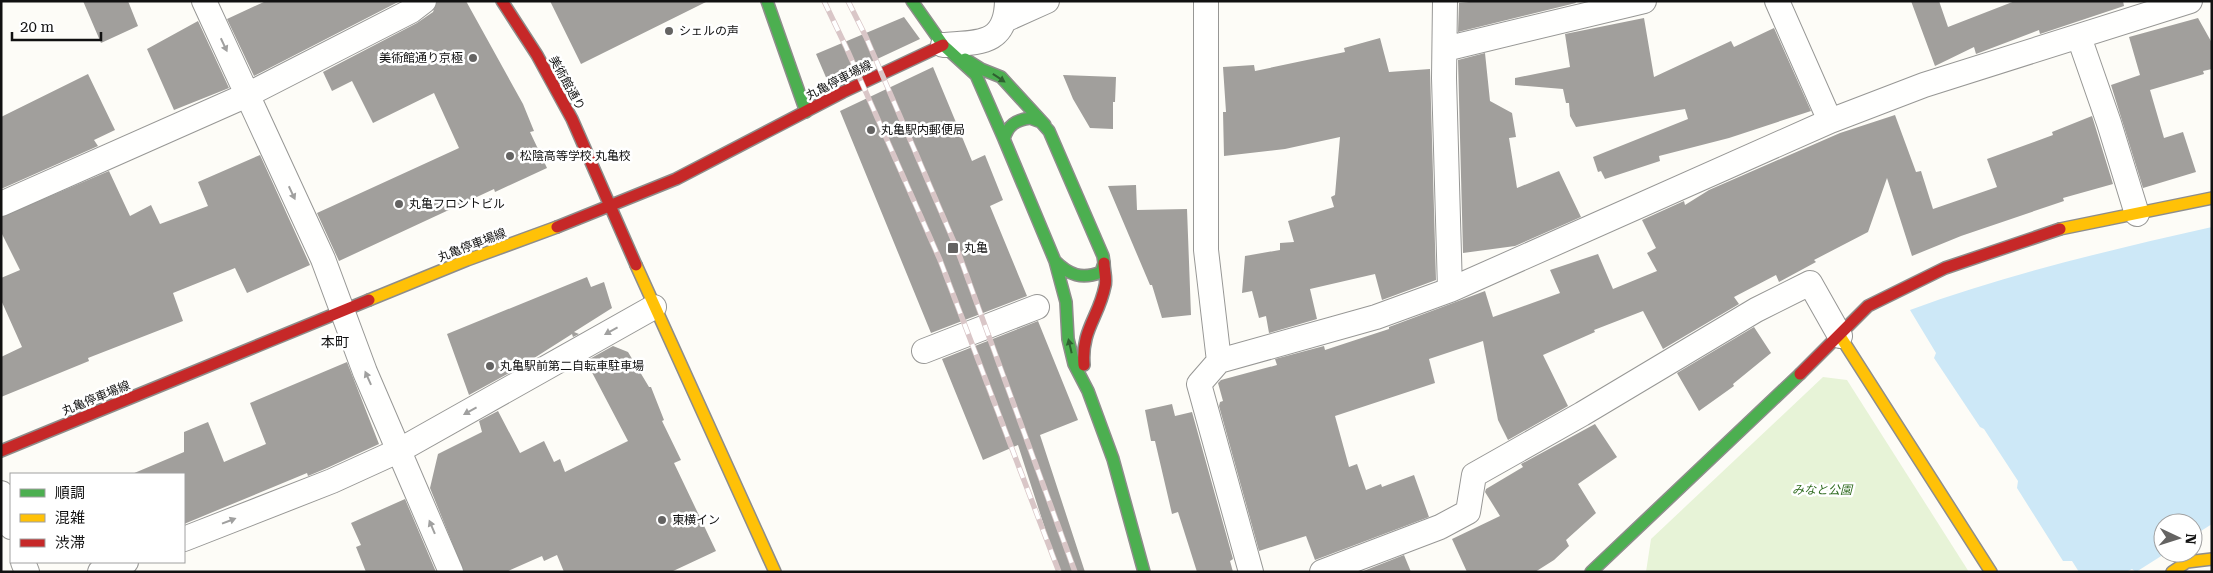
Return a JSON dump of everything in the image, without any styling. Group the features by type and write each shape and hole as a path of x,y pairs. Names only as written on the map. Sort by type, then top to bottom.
{"street":[{"path":"204,1 323,260 365,372 451,572"},
{"path":"1,204 247,95 410,12 424,1"},
{"name":"美術館通り","path":"502,1 537,56 572,119 609,207 775,572"},
{"path":"767,1 806,112"},
{"path":"912,1 943,45 976,75 1055,261 1066,302 1070,348 1074,364 1088,391 1114,459 1144,572"},
{"path":"943,45 984,41 997,33 1007,10 1047,1"},
{"path":"1206,1 1206,250 1219,362"},
{"path":"1445,1 1450,290"},
{"path":"1445,49 1644,1"},
{"path":"1777,1 1830,120"},
{"path":"1251,572 1199,384 1219,362 1376,317 1450,290 1830,120 1924,85 2190,1"},
{"path":"2079,37 2109,123 2137,214"},
{"path":"943,45 982,69 1001,77 1045,125 1103,256 1105,286 1085,331 1082,356 1088,391"},
{"name":"丸亀停車場線","path":"1,451 343,313 467,260 540,234 676,179 806,112 943,45"},
{"path":"1004,138 1006,130 1020,119 1030,118 1038,120 1045,125"},
{"path":"1598,569 1840,336 1868,306 1945,268 2061,229 2212,198"},
{"path":"1055,261 1065,272 1083,278 1101,272 1104,263"},
{"path":"1322,572 1440,527 1468,512 1474,476 1756,310 1810,283 1840,336 1991,572"},
{"path":"185,539 332,481 400,450 654,307"},
{"path":"924,352 1037,307"},
{"path":"1,493 10,524"},
{"path":"2172,572 2187,562 2212,559"},
{"path":"100,572 123,563"}],"green space":[{"name":"みなと公園","path":"1823,377 1847,380 1969,572 1646,572 1651,539"}],"water":[{"path":"2212,227 2212,524 2203,530 2203,513 2153,513 2153,561 2136,572 2132,569 2126,572 2079,572 2072,561 2063,561 2017,488 2018,481 1934,358 1936,353 1910,310 1984,285 2097,254"}],"building":[{"path":"83,1 128,1 138,26 101,43"},
{"path":"266,1 400,1 254,76 227,19"},
{"path":"437,1 466,1 523,104 534,131 530,132 547,168 495,192 494,189 339,261 317,213 459,148 434,93 373,123 352,81 332,91 323,72 417,23 433,12"},
{"path":"550,1 708,1 581,64"},
{"path":"1479,1 1575,1 1576,3 1458,32 1459,3"},
{"path":"1911,1 1939,1 1948,27 2015,1 2123,1 2124,6 2040,34 2039,30 1976,54 1974,47 1935,66"},
{"path":"904,17 920,39 828,82 816,54"},
{"path":"1644,18 1654,77 1731,41 1734,47 1774,28 1811,111 1729,138 1659,156 1660,161 1605,179 1601,171 1598,172 1593,157 1688,119 1685,109 1576,127 1570,116 1569,103 1566,103 1563,89 1515,85 1515,78 1570,67 1565,34"},
{"path":"2198,18 2212,43 2212,69 2203,71 2204,74 2150,90 2164,138 2183,132 2196,172 2143,188 2111,85 2140,75 2129,37"},
{"path":"198,21 229,88 174,110 147,49"},
{"path":"1380,38 1389,72 1430,69 1436,280 1382,300 1375,274 1310,289 1317,319 1269,333 1266,316 1259,318 1252,291 1242,293 1245,256 1280,250 1280,243 1294,242 1288,221 1334,207 1331,197 1335,195 1340,137 1285,149 1224,156 1223,112 1226,112 1223,67 1254,65 1255,71 1345,52 1344,48"},
{"path":"1485,53 1490,101 1512,113 1516,137 1509,138 1517,188 1559,171 1581,217 1515,246 1463,253 1458,60"},
{"path":"933,67 972,161 985,155 1003,200 990,206 1027,296 931,333 840,111"},
{"path":"88,74 115,130 94,140 98,146 1,189 1,117"},
{"path":"1063,75 1116,77 1115,102 1113,102 1113,129 1090,128 1073,99"},
{"path":"1895,115 1916,172 1921,171 1933,209 1997,187 1987,159 2053,135 2052,132 2092,116 2113,184 2063,198 2064,201 1961,236 1912,256 1887,178 1868,232 1814,260 1816,262 1779,282 1776,275 1734,297 1739,304 1663,349 1643,311 1594,330 1595,332 1543,355 1568,406 1508,440 1498,420 1483,341 1429,359 1435,383 1335,416 1349,467 1357,464 1366,490 1381,484 1382,487 1414,475 1429,517 1315,560 1306,536 1259,551 1219,406 1220,402 1223,401 1218,383 1221,380 1277,365 1275,359 1324,346 1325,350 1389,329 1389,327 1485,291 1493,317 1560,293 1550,270 1598,254 1613,289 1657,271 1647,253 1656,248 1642,220 1684,201 1685,205 1709,190 1840,133"},
{"path":"260,155 310,265 247,293 235,268 173,293 183,321 88,358 89,361 1,397 1,357 22,347 1,300 1,278 20,270 1,232 1,217 109,171 130,216 151,205 160,224 208,206 198,182"},
{"path":"1136,185 1137,210 1187,209 1191,315 1162,318 1152,285 1150,285 1108,186"},
{"name":"丸亀駅前第二自転車駐車場","path":"587,277 591,287 604,282 612,308 574,332 579,334 573,337 572,334 520,367 469,395 447,334"},
{"path":"1038,321 1078,420 1040,435 1085,572 1059,572 1018,445 983,460 942,359"},
{"path":"1754,327 1771,353 1733,384 1734,386 1699,411 1677,373"},
{"path":"613,346 628,352 649,387 651,387 664,420 662,421 681,460 674,463 716,551 671,572 564,572 557,555 544,561 542,556 506,572 464,572 430,488 438,454 482,432 479,421 498,411 520,453 544,441 554,462 560,459 565,472 628,441 586,361"},
{"path":"347,362 379,444 308,476 307,473 185,524 185,473 134,473 184,452 184,432 208,422 224,462 266,444 250,403"},
{"path":"1172,404 1175,416 1192,412 1233,559 1230,561 1233,572 1197,572 1178,512 1172,514 1155,441 1151,441 1145,410"},
{"path":"1595,424 1617,457 1578,484 1596,513 1566,540 1569,546 1554,560 1535,572 1467,572 1452,539 1500,516 1485,492 1486,489 1523,467 1521,464"},
{"path":"405,499 436,572 366,572 356,547 361,545 351,523"},
{"path":"1404,555 1411,572 1361,572"}],"railway":[{"path":"824,1 940,260 1059,572"},
{"path":"848,1 866,37 957,249 1075,572"}],"traffic: fast":[{"path":"767,1 806,112"},
{"path":"912,1 943,45 976,75 1004,139"},
{"path":"965,59 981,69 1001,77 1045,125"},
{"path":"1030,118 1041,122 1049,131 1103,256 1104,263 1101,272 1088,276 1076,275 1065,270 1055,261 1004,139 1013,124 1030,118"},
{"path":"1055,261 1066,302 1068,339 1074,364 1088,391 1113,459 1144,572"},
{"path":"1591,572 1800,374"}],"traffic: slow":[{"path":"2060,229 2212,198"},
{"path":"369,300 467,260 557,227"},
{"path":"636,265 775,572"},
{"path":"1840,336 1991,572"},
{"path":"2172,572 2187,562 2212,559"}],"traffic: jam":[{"path":"502,1 537,55 572,119 636,265"},
{"path":"557,227 676,179 843,92 943,45"},
{"path":"1800,374 1868,306 1945,268 2060,229"},
{"path":"1084,365 1085,342 1106,283 1104,263"},
{"path":"1,451 369,300"}],"place":[{"name":"シェルの声","path":"669,31"},
{"name":"美術館通り京極","path":"473,58"},
{"name":"丸亀駅内郵便局","path":"871,130"},
{"name":"松陰高等学校 丸亀校","path":"510,156"},
{"name":"丸亀フロントビル","path":"399,204"},
{"name":"丸亀","path":"953,248"},
{"name":"丸亀駅前第二自転車駐車場","path":"490,366"},
{"name":"東横イン","path":"662,520"}],"district":[{"name":"本町","path":"335,342"}]}
